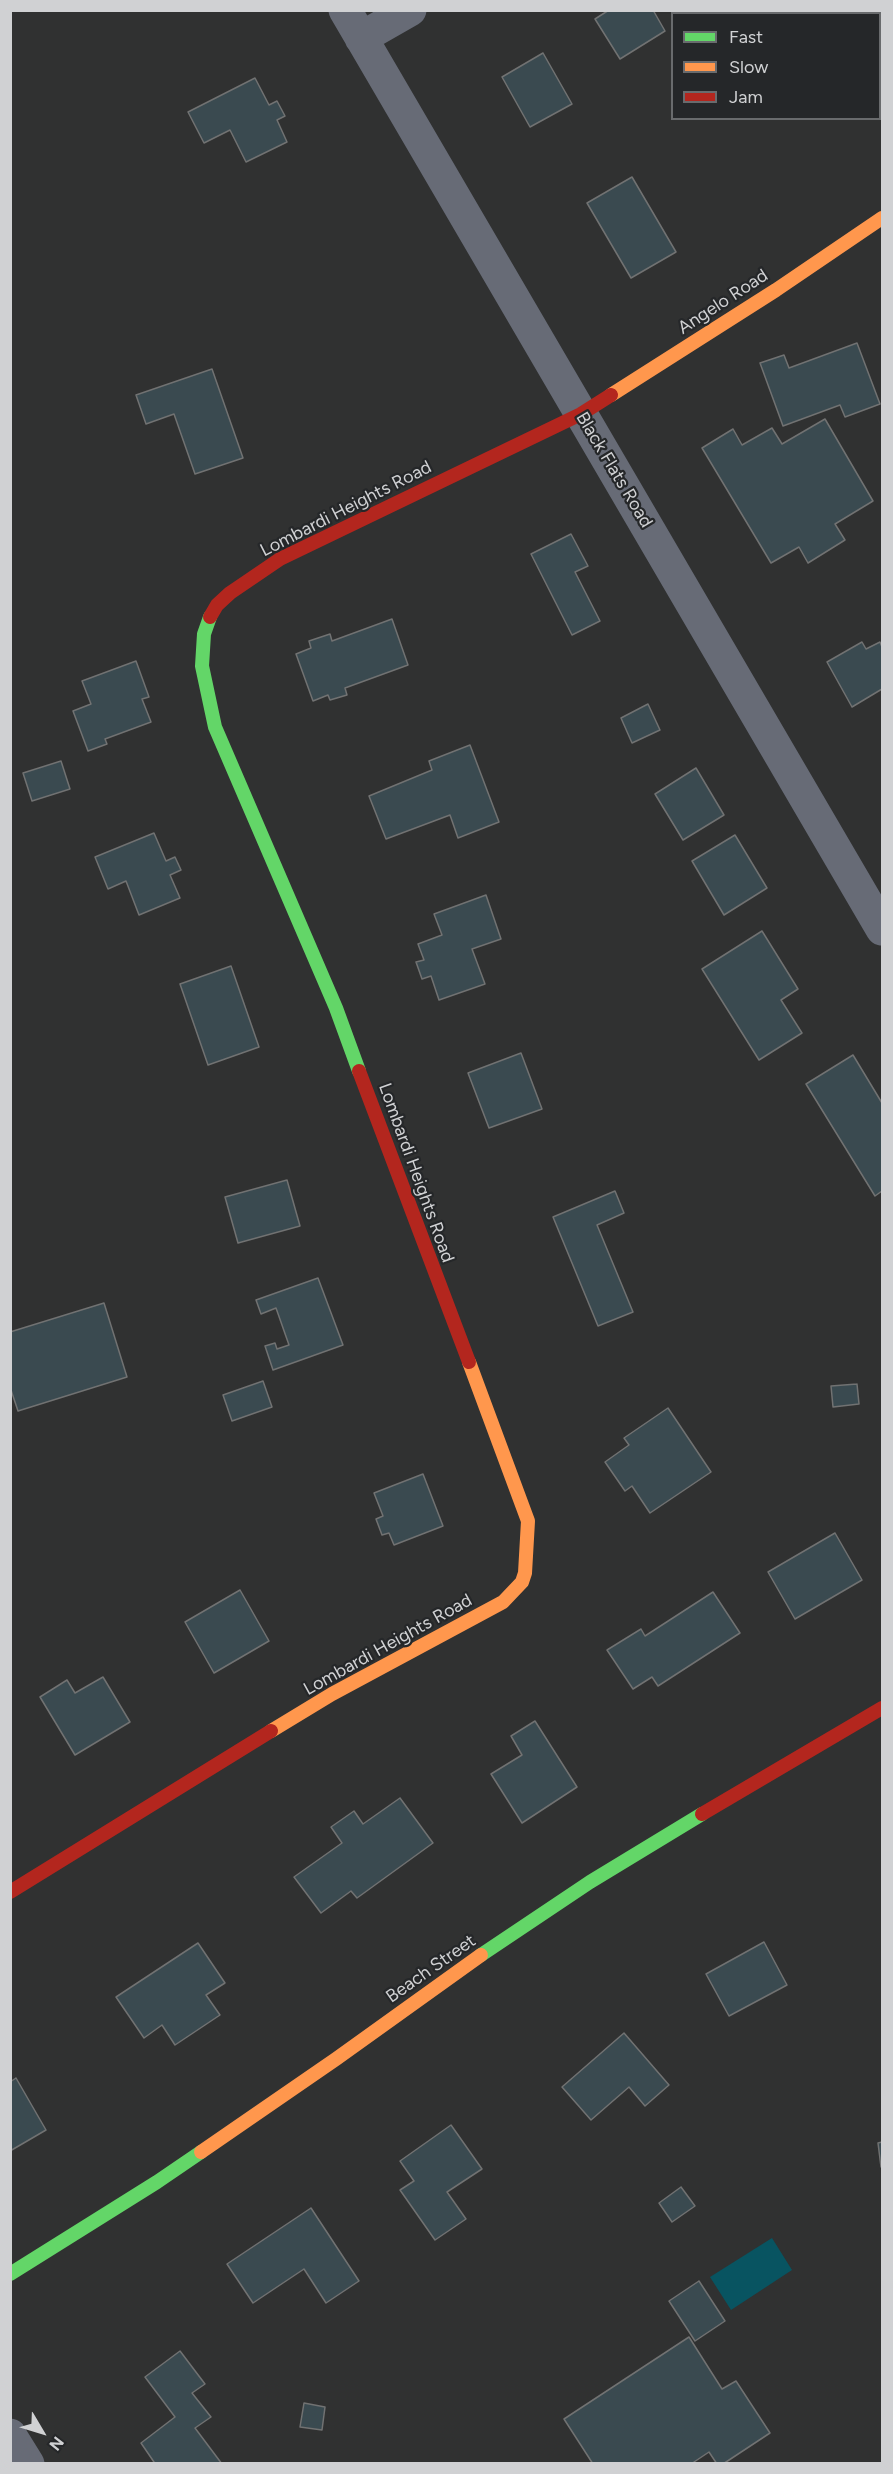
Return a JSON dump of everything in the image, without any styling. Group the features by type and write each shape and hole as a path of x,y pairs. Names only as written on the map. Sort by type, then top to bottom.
{"street":[{"path":"353,24 410,10"},
{"name":"Black Flats Road","path":"353,24 750,699 882,929"},
{"name":"Angelo Road","path":"581,414 776,290 882,218"},
{"name":"Lombardi Heights Road","path":"10,1893 332,1694 477,1618 511,1596 522,1582 525,1573 528,1521 336,1008 216,727 202,666 204,634 217,605 230,593 280,559 581,414"},
{"name":"Beach Street","path":"10,2274 157,2182 336,2059 476,1958 590,1882 882,1708"},
{"path":"10,2435 28,2463"}],"water":[{"path":"772,2238 792,2270 731,2310 710,2277"}],"building":[{"path":"609,10 653,10 665,31 620,59 595,19"},
{"path":"543,53 572,104 530,127 502,77"},
{"path":"255,78 269,105 277,101 285,116 277,120 287,142 246,162 230,130 204,143 188,112"},
{"path":"632,177 676,252 631,278 587,203"},
{"path":"857,343 880,404 845,417 840,405 783,426 760,363 784,355 789,368"},
{"path":"212,369 243,458 195,474 174,414 146,424 136,395"},
{"path":"825,419 873,501 835,524 845,540 808,563 799,547 771,563 702,448 733,429 742,445 772,428 782,444"},
{"path":"571,534 588,566 575,572 600,621 572,635 531,554"},
{"path":"392,619 408,665 345,688 347,695 330,700 328,695 313,701 296,654 311,648 309,641 330,634 332,641"},
{"path":"862,642 866,649 880,642 882,689 852,707 827,662"},
{"path":"136,661 149,697 142,699 151,722 105,739 107,744 88,751 73,711 91,704 82,681"},
{"path":"648,704 660,730 632,743 621,718"},
{"path":"470,745 499,822 458,838 450,815 386,839 369,796 432,770 429,761"},
{"path":"61,761 70,789 32,801 23,773"},
{"path":"696,768 724,815 683,840 655,794"},
{"path":"154,833 166,861 175,857 181,870 170,875 180,898 139,915 126,881 108,889 95,857"},
{"path":"735,835 767,888 724,915 692,861"},
{"path":"486,895 501,939 472,949 485,984 439,1000 431,976 422,979 416,962 424,960 418,944 442,935 434,914"},
{"path":"762,931 798,989 781,1000 802,1033 759,1060 702,969"},
{"path":"231,966 259,1047 208,1065 180,984"},
{"path":"521,1053 542,1109 489,1128 468,1073"},
{"path":"853,1055 882,1103 882,1191 875,1196 806,1084"},
{"path":"287,1180 300,1226 238,1243 225,1197"},
{"path":"615,1191 624,1213 597,1225 633,1312 598,1326 553,1217"},
{"path":"318,1278 343,1345 273,1370 265,1346 275,1343 277,1349 289,1345 276,1308 261,1314 256,1300"},
{"path":"104,1303 127,1377 18,1411 10,1387 10,1332"},
{"path":"263,1381 272,1407 232,1421 223,1395"},
{"path":"857,1384 859,1404 833,1407 831,1386"},
{"path":"668,1408 711,1472 650,1513 632,1486 625,1491 605,1462 629,1445 624,1438"},
{"path":"423,1474 443,1526 394,1545 389,1533 382,1535 376,1519 383,1516 374,1493"},
{"path":"835,1533 862,1580 795,1619 768,1572"},
{"path":"240,1590 269,1641 214,1673 185,1622"},
{"path":"713,1592 740,1633 658,1686 652,1677 633,1689 607,1650 641,1629 645,1636"},
{"path":"103,1677 130,1722 75,1755 40,1697 67,1680 75,1693"},
{"path":"535,1721 577,1787 522,1823 491,1774 522,1755 511,1736"},
{"path":"400,1798 433,1843 357,1898 351,1891 321,1913 294,1877 342,1843 331,1827 354,1811 363,1824"},
{"path":"764,1942 787,1985 729,2016 706,1974"},
{"path":"198,1943 225,1983 206,1995 220,2015 175,2045 162,2025 144,2038 116,1997"},
{"path":"624,2033 669,2085 645,2106 629,2087 591,2120 562,2087"},
{"path":"16,2078 46,2130 10,2151 10,2082"},
{"path":"451,2125 482,2169 447,2192 466,2219 435,2240 400,2190 414,2181 400,2161"},
{"path":"882,2142 882,2167 881,2167 878,2143"},
{"path":"681,2187 695,2206 672,2222 659,2203"},
{"path":"311,2208 359,2281 326,2303 304,2269 253,2303 227,2264"},
{"path":"699,2281 725,2321 695,2341 669,2301"},
{"path":"689,2337 722,2389 736,2381 770,2433 723,2464 717,2464 709,2452 691,2464 593,2464 564,2419"},
{"path":"180,2351 205,2384 192,2393 211,2417 195,2428 222,2464 152,2464 154,2462 141,2443 175,2417 145,2377"},
{"path":"304,2403 325,2407 322,2430 300,2427"}],"traffic: fast":[{"path":"210,617 204,634 202,666 215,727 336,1008 359,1071"},
{"path":"481,1955 590,1882 702,1814"},
{"path":"10,2274 201,2152"}],"traffic: slow":[{"path":"611,395 776,290 882,218"},
{"path":"271,1731 332,1694 503,1602 522,1582 525,1573 528,1521 469,1362"},
{"path":"201,2152 481,1955"}],"traffic: jam":[{"path":"210,617 217,605 230,593 280,559 581,414 611,395"},
{"path":"359,1071 469,1362"},
{"path":"702,1814 882,1708"},
{"path":"10,1892 271,1731"}]}
